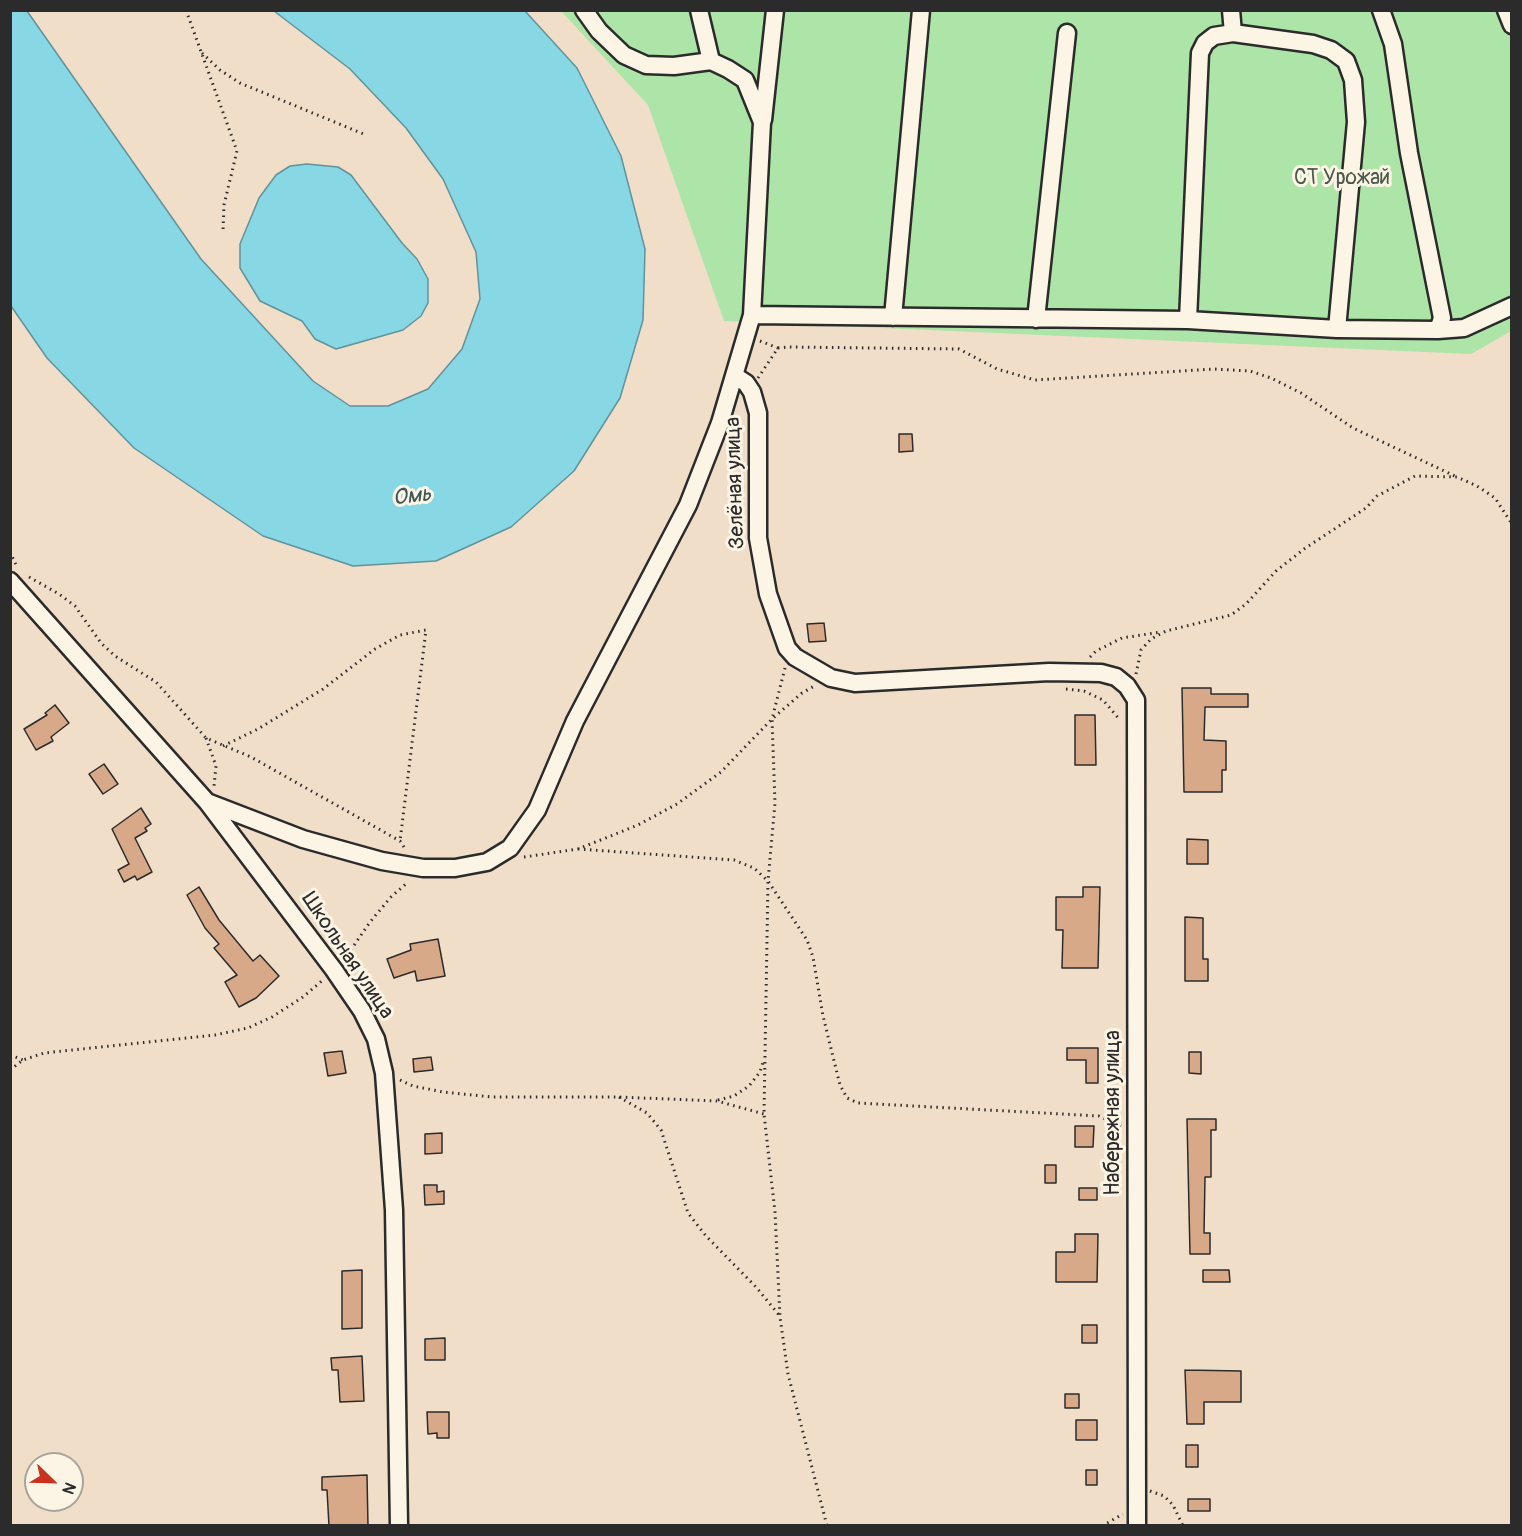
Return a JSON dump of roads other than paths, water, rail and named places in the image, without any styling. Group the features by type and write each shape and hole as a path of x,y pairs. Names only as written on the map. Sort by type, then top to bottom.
{"street":[{"path":"584,10 599,31 624,55 646,65 674,66 711,61 745,80 762,122"},
{"path":"699,10 711,61"},
{"path":"207,802 303,839 382,861 416,867 455,868 487,862 510,848 523,833 537,810 575,721 688,505 741,380 746,336 752,315 762,122 776,10"},
{"path":"893,317 921,10"},
{"path":"1231,10 1233,33"},
{"path":"1381,10 1393,44 1409,153 1442,318 1438,330"},
{"path":"1506,10 1512,25"},
{"path":"1036,319 1067,33"},
{"path":"1188,320 1200,53 1205,43 1214,36 1233,33 1313,44 1331,50 1346,61 1353,80 1356,122 1337,329"},
{"path":"745,80 768,71"},
{"path":"752,315 1188,320 1337,329 1438,330 1464,328 1512,306"},
{"name":"Зелёная улица","path":"741,380 752,392 758,412 758,538 768,594 787,648 795,657 831,678 855,683 1101,673 1116,677 1127,686 1136,700"},
{"name":"Школьная улица","path":"18,575 207,802 334,970 362,1011 376,1039 384,1073 396,1265 399,1526"},
{"name":"Набережная улица","path":"1136,700 1137,1526"}],"water":[{"name":"Омь","path":"10,11 27,11 201,259 313,381 350,406 388,406 428,389 462,349 480,299 476,252 443,179 406,128 350,69 274,11 525,11 577,68 621,156 645,249 643,320 620,398 574,471 511,527 436,561 353,566 263,536 134,448 47,358 11,306"},
{"path":"307,164 338,167 351,175 402,243 417,259 428,279 428,303 421,316 403,330 336,349 315,339 302,321 260,301 240,268 240,244 259,198 276,175 290,166"}],"park label":[{"name":"СТ Урожай","path":"1342,179"}]}
